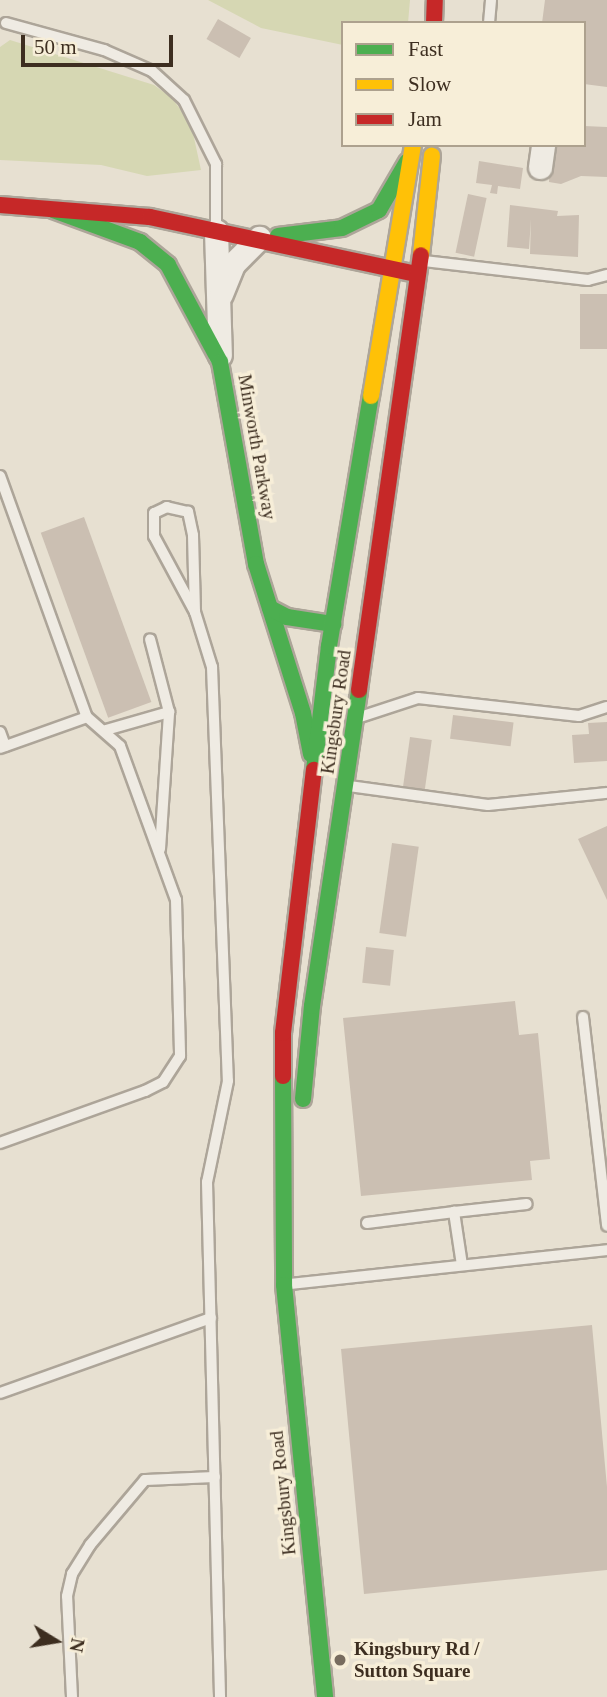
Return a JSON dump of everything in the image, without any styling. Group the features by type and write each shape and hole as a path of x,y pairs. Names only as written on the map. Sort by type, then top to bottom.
{"main road":[{"path":"434,21 435,0"},
{"name":"Kingsbury Road","path":"284,1284 312,1006 403,395 433,147"},
{"name":"Minworth Parkway","path":"259,238 342,228 379,210 411,151"},
{"name":"Kingsbury Road","path":"325,1697 284,1284 283,1033 326,671 411,151"},
{"name":"Minworth Parkway","path":"0,205 150,217 392,267 420,268"},
{"name":"Minworth Parkway","path":"53,210 140,242 168,265 220,362 256,564 303,713 313,766"},
{"path":"270,608 287,617 333,624 348,614 355,598 378,453 403,395"},
{"path":"283,1033 306,942 338,720 357,718 326,671"}],"street":[{"path":"216,231 220,362"},
{"path":"218,300 233,264 259,238"}],"lane":[{"path":"489,21 491,0"},
{"path":"6,23 104,50 152,71 184,100 216,164 216,231"},
{"path":"420,268 588,281 607,275"},
{"path":"0,476 87,717 106,730 120,746 176,900 180,1056 173,1071 145,1091 0,1143"},
{"path":"195,612 193,535 187,512 167,507 154,513 154,536 195,612 212,667 229,1081 207,1182 220,1697"},
{"path":"150,639 169,712 160,855"},
{"path":"357,718 418,698 579,716 607,707"},
{"path":"106,730 169,712"},
{"path":"0,732 3,747 87,717"},
{"path":"347,785 488,805 607,793"},
{"path":"583,1017 607,1226"},
{"path":"368,1223 527,1204"},
{"path":"454,1212 462,1265"},
{"path":"284,1284 607,1250"},
{"path":"0,1393 211,1318"},
{"path":"72,1697 67,1597 72,1574 90,1545 145,1480 215,1477"}],"green space":[{"path":"208,0 410,0 408,21 341,21 341,45 261,28"},
{"path":"10,40 154,85 172,98 191,124 201,170 147,176 101,165 0,160 0,47"}],"building":[{"path":"545,0 607,0 607,87 586,84 586,21 542,21"},
{"path":"218,19 251,38 239,58 206,39"},
{"path":"586,126 607,127 607,177 581,176 561,184 549,182 551,147 586,147"},
{"path":"479,161 523,168 520,189 498,186 497,194 490,193 492,185 476,183"},
{"path":"468,194 487,198 474,257 456,253"},
{"path":"510,205 558,211 557,216 579,215 578,257 530,254 531,219 529,249 507,247"},
{"path":"580,294 607,294 607,349 580,349"},
{"path":"84,517 151,702 108,718 41,533"},
{"path":"453,715 514,722 511,746 450,739"},
{"path":"607,722 607,761 574,763 572,735 589,734 588,723"},
{"path":"410,737 432,740 425,790 403,787"},
{"path":"607,826 607,900 578,839"},
{"path":"392,843 419,847 406,937 379,933"},
{"path":"366,947 394,950 390,986 362,983"},
{"path":"515,1001 519,1035 538,1033 550,1159 530,1161 532,1180 361,1196 343,1018"},
{"path":"592,1325 607,1487 607,1570 364,1594 341,1349"}],"traffic: fast":[{"path":"278,236 342,228 379,210 407,162"},
{"path":"53,210 140,242 168,265 220,362 256,564 303,713 311,754"},
{"path":"314,770 329,646 371,396"},
{"path":"270,608 287,617 333,624"},
{"path":"303,1099 312,1006 359,690"},
{"path":"283,1076 284,1285 325,1697"}],"traffic: slow":[{"path":"371,396 413,147"},
{"path":"421,255 432,156"}],"traffic: jam":[{"path":"434,21 435,0"},
{"path":"0,205 150,217 416,274"},
{"path":"359,690 421,255"},
{"path":"283,1076 283,1033 314,770"}],"place":[{"name":"Kingsbury Rd / Sutton Square","path":"340,1660"}]}
